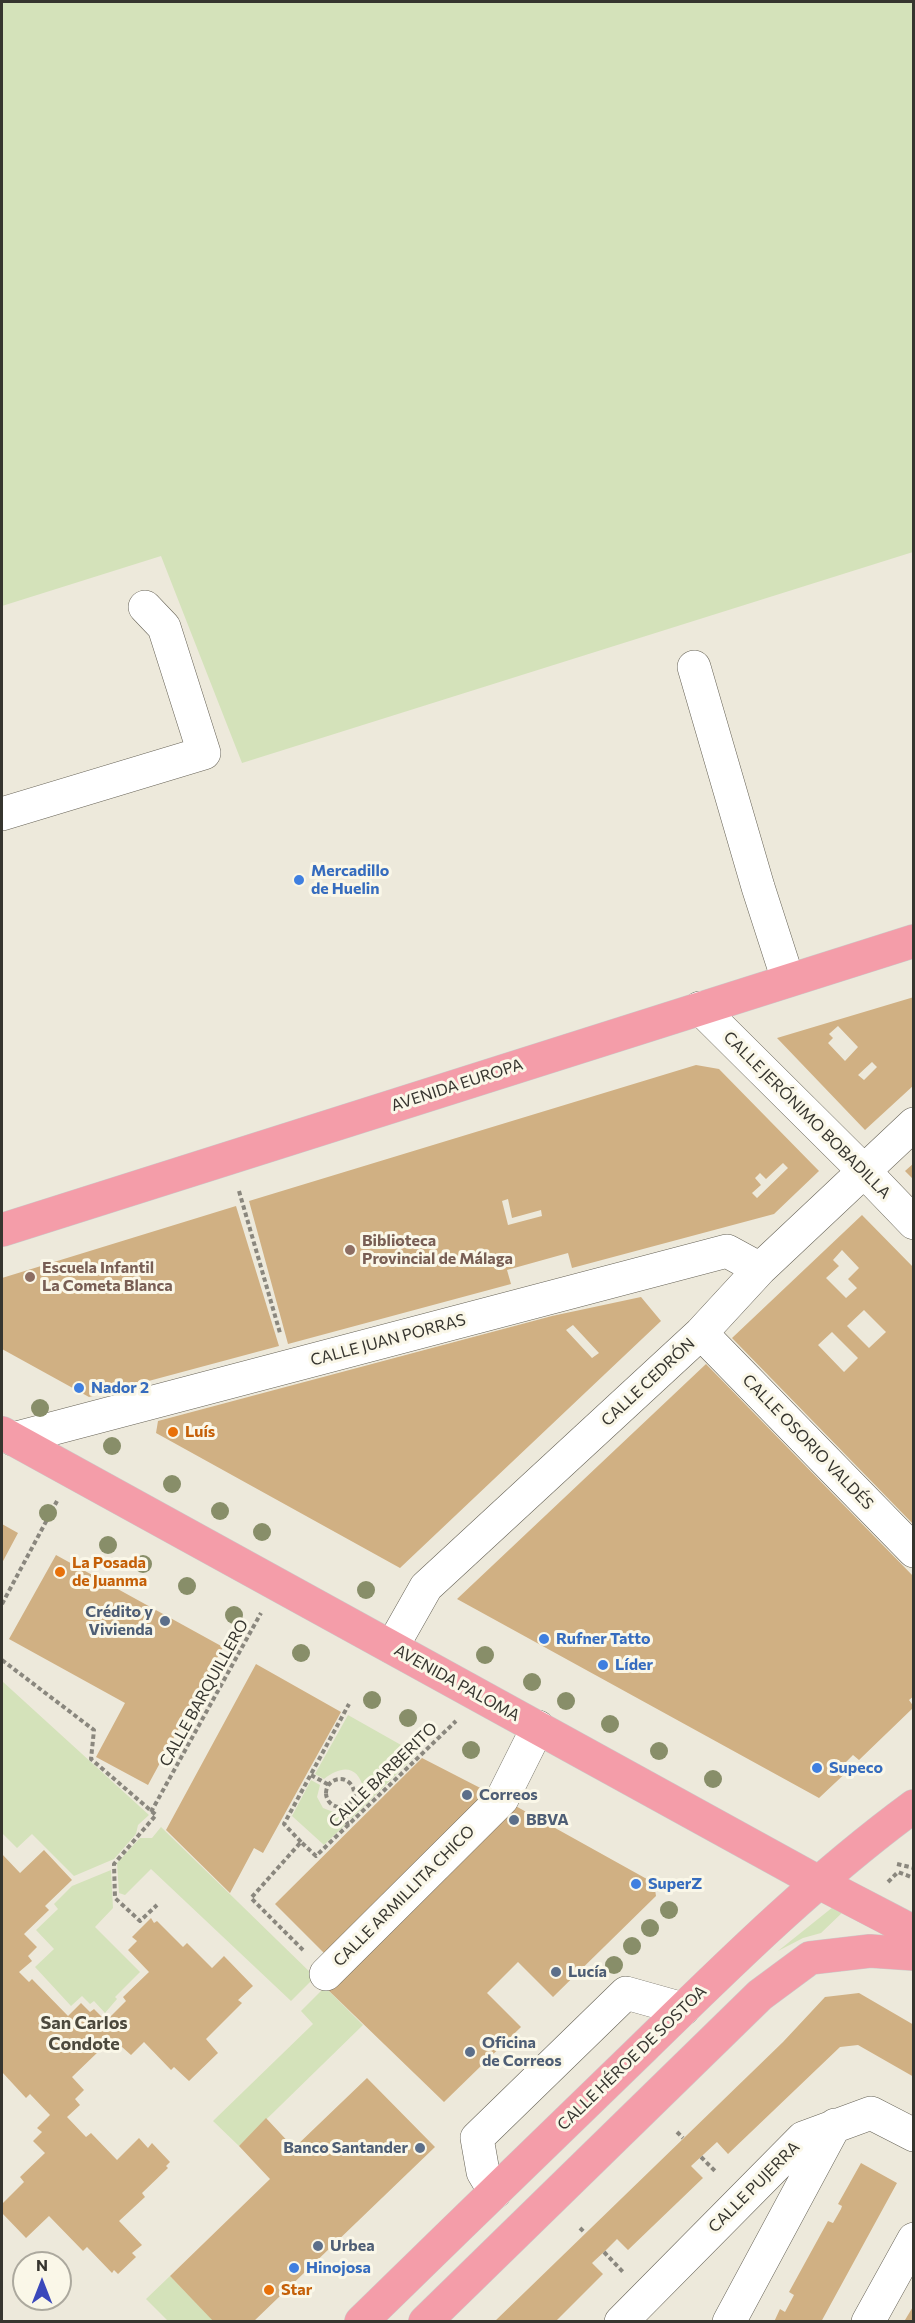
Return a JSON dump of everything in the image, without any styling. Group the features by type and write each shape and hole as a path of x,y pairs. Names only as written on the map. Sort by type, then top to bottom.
{"main road":[{"name":"AVENIDA EUROPA","path":"2,1230 914,940"},
{"name":"AVENIDA PALOMA","path":"7,1436 818,1882 914,1932"},
{"name":"CALLE HÉROE DE SOSTOA","path":"360,2322 683,2009 818,1882 865,1842 914,1806"},
{"path":"425,2322 760,1995 810,1958 870,1951 914,1954"}],"street":[{"path":"2,814 204,753 164,627 145,607"},
{"path":"694,667 764,910 788,981"},
{"name":"CALLE JERÓNIMO BOBADILLA","path":"700,1008 914,1223"},
{"name":"CALLE CEDRÓN","path":"392,1647 426,1587 701,1333 760,1269 914,1124"},
{"name":"CALLE JUAN PORRAS","path":"7,1436 727,1251 760,1269"},
{"name":"CALLE OSORIO VALDÉS","path":"701,1333 914,1551"},
{"name":"CALLE ARMILLITA CHICO","path":"326,1974 502,1799 538,1727"},
{"path":"495,2192 483,2172 477,2138 493,2122 626,1993 683,2009"},
{"name":"CALLE PUJERRA","path":"621,2322 803,2138 871,2113 914,2135"},
{"path":"729,2322 836,2125"},
{"path":"868,2322 914,2239"}],"path":[{"path":"239,1193 282,1340"},
{"path":"2,1604 73,1472"},
{"name":"CALLE BARQUILLERO","path":"157,1905 140,1920 115,1898 114,1864 154,1819 156,1815 151,1812 277,1584"},
{"path":"2,1660 94,1730 91,1759 151,1812"},
{"name":"CALLE BARBERITO","path":"301,1842 316,1857 482,1696"},
{"path":"326,1974 251,1898 301,1842 284,1824 349,1704"},
{"path":"311,1775 328,1785"},
{"path":"344,1779 351,1784 354,1793 351,1802 342,1807 334,1806 328,1800 326,1792 328,1785 335,1780 344,1779"},
{"path":"342,1807 348,1826"},
{"path":"891,1862 914,1868"},
{"path":"677,2132 683,2138"},
{"path":"701,2157 716,2172"},
{"path":"580,2228 585,2233"},
{"path":"604,2252 626,2274"}],"green space":[{"path":"2,2 913,2 913,552 242,763 161,556 2,606"},
{"path":"2,1681 149,1815 138,1825 136,1834 114,1859 74,1876 32,1834 17,1848 2,1833"},
{"path":"348,1715 417,1754 351,1819 347,1813 359,1805 364,1790 358,1776 348,1770 337,1771 324,1779 315,1774"},
{"path":"311,1780 320,1785 317,1797 323,1808 341,1815 345,1825 324,1845 292,1816"},
{"path":"161,1827 315,1977 291,2001 151,1869 125,1895 119,1893 117,1863 140,1838 152,1838"},
{"path":"111,1870 113,1908 95,1927 140,1972 115,1997 117,1999 105,2013 94,2001 90,2004 82,1996 71,2006 35,1967 54,1949 36,1930 58,1909 54,1904 72,1886"},
{"path":"833,1907 845,1910 821,1933 803,1938 778,1951"},
{"path":"325,1987 363,2025 239,2146 213,2121 313,2024 301,2011"},
{"path":"170,2276 214,2321 168,2321 146,2299"}],"building":[{"path":"914,997 914,1085 865,1130 777,1038","holes":["838,1026 858,1047 845,1061 828,1043 833,1038 829,1034","872,1062 877,1067 864,1080 858,1075"]},
{"path":"696,1065 719,1069 819,1171 774,1214 572,1268 568,1253 507,1270 511,1284 288,1344 249,1201","holes":["783,1163 788,1168 757,1198 752,1193 761,1185 755,1178 760,1173 766,1179","508,1199 512,1218 541,1210 542,1216 508,1225 502,1201"]},
{"path":"914,1163 914,1180 905,1171"},
{"path":"236,1206 279,1346 89,1397 2,1349 2,1278"},
{"path":"862,1215 914,1268 914,1525 732,1338","holes":["842,1250 859,1268 848,1279 857,1288 846,1298 826,1278 839,1266 833,1260","864,1310 886,1332 869,1348 847,1326","832,1332 858,1358 844,1372 818,1345"]},
{"path":"641,1297 661,1321 400,1568 156,1433 158,1421 552,1316","holes":["573,1325 599,1353 592,1358 566,1330"]},
{"path":"706,1364 914,1577 914,1696 909,1700 914,1707 859,1760 853,1755 846,1762 852,1767 819,1798 457,1599"},
{"path":"2,1524 18,1533 2,1563"},
{"path":"56,1555 223,1647 148,1785 96,1757 125,1703 9,1639"},
{"path":"256,1664 341,1712 263,1853 254,1848 230,1893 166,1830"},
{"path":"422,1758 492,1794 329,1958 275,1904"},
{"path":"512,1804 654,1883 656,1896 553,1997 518,1962 487,1993 521,2027 444,2102 325,1987"},
{"path":"44,1850 72,1880 45,1906 49,1910 24,1934 37,1947 28,1956 32,1961 19,1972 29,1982 32,1979 68,2016 81,2003 90,2012 94,2009 106,2021 126,2001 123,1997 149,1972 128,1950 137,1941 132,1937 151,1918 154,1923 157,1921 183,1947 187,1943 212,1968 224,1956 253,1986 238,2000 242,2003 206,2039 218,2053 189,2081 174,2067 171,2070 144,2042 131,2055 122,2047 118,2051 106,2038 96,2047 99,2051 72,2077 84,2090 75,2099 80,2105 67,2117 86,2137 91,2133 117,2160 139,2138 148,2148 152,2143 170,2162 166,2166 168,2168 142,2193 145,2197 119,2221 142,2245 132,2253 136,2257 118,2274 114,2270 112,2273 87,2247 83,2251 49,2216 26,2238 2,2213 2,2204 24,2182 20,2177 45,2153 33,2141 42,2132 37,2128 50,2115 30,2094 26,2098 2,2072 2,1854 20,1873"},
{"path":"859,1993 914,2025 914,2077 858,2045 840,2047 728,2154 717,2142 691,2166 703,2178 628,2250 617,2239 592,2263 603,2274 555,2322 494,2322 783,2042 825,1997"},
{"path":"367,2078 435,2147 253,2322 214,2322 170,2276 270,2179 239,2146 266,2118 294,2148"},
{"path":"861,2163 897,2183 821,2322 774,2322 780,2309 785,2312 794,2295 789,2292 828,2221 833,2223 841,2209 842,2206 838,2204"},
{"path":"914,2305 914,2322 904,2322 905,2320"}],"place":[{"name":"Mercadillo de Huelin","path":"299,880"},
{"name":"Biblioteca Provincial de Málaga","path":"350,1250"},
{"name":"Escuela Infantil La Cometa Blanca","path":"30,1277"},
{"name":"Nador 2","path":"79,1388"},
{"name":"Luís","path":"173,1432"},
{"name":"La Posada de Juanma","path":"60,1572"},
{"name":"Crédito y Vivienda","path":"165,1621"},
{"name":"Rufner Tatto","path":"544,1639"},
{"name":"Líder","path":"603,1665"},
{"name":"Supeco","path":"817,1768"},
{"name":"Correos","path":"467,1795"},
{"name":"BBVA","path":"514,1820"},
{"name":"SuperZ","path":"636,1884"},
{"name":"Lucía","path":"556,1972"},
{"name":"Oficina de Correos","path":"470,2052"},
{"name":"Banco Santander","path":"420,2148"},
{"name":"Urbea","path":"318,2246"},
{"name":"Hinojosa","path":"294,2268"},
{"name":"Star","path":"269,2290"}],"district":[{"name":"San Carlos Condote","path":"84,2033"}]}
